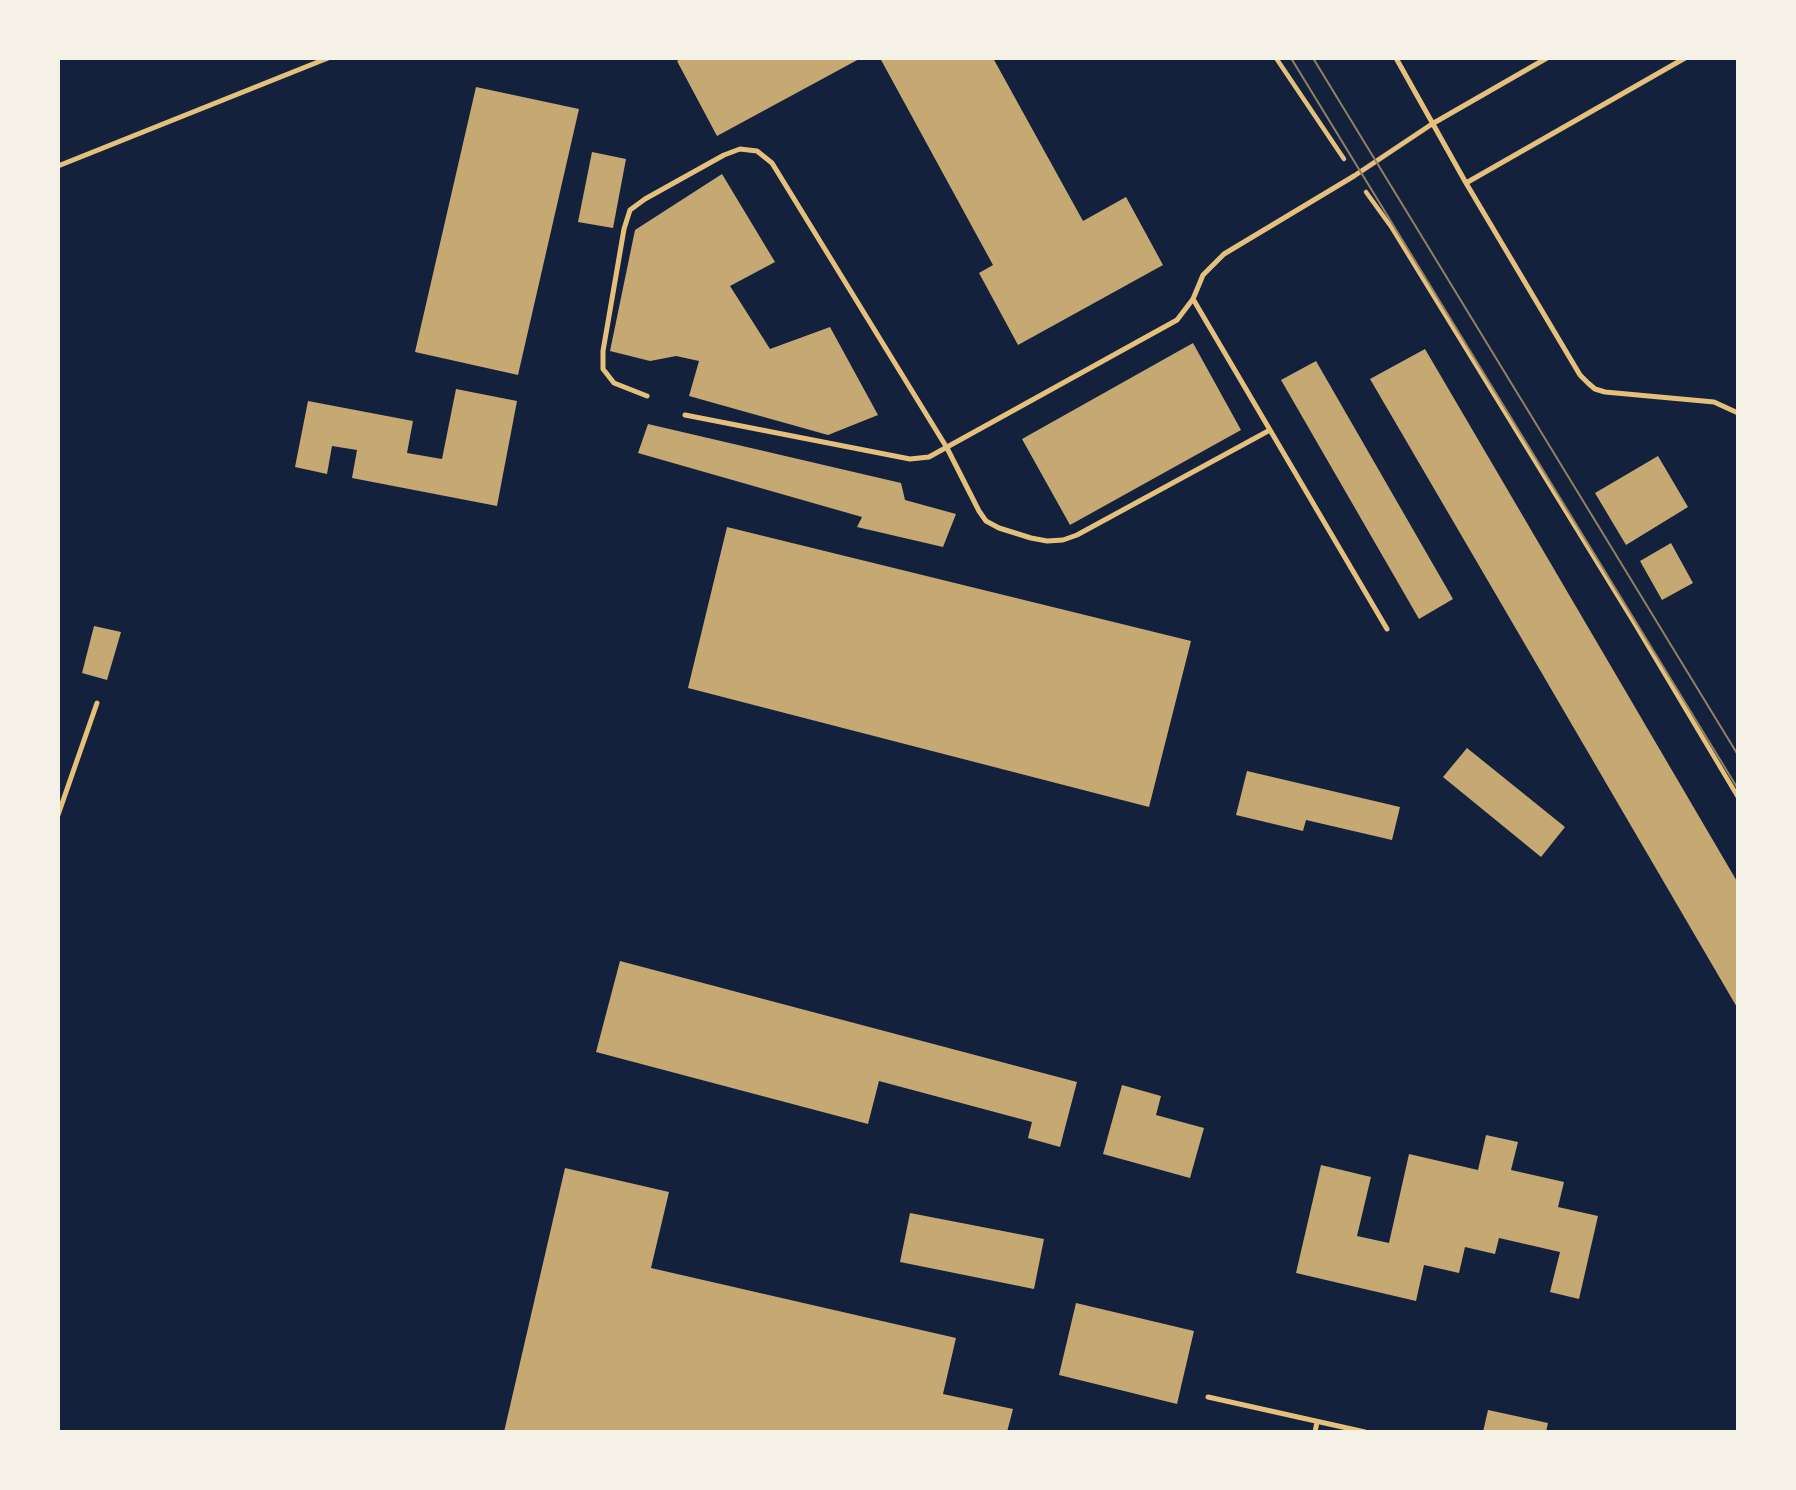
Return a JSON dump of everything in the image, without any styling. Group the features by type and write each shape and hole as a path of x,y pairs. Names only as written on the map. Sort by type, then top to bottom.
{"lane":[{"path":"58,166 328,58"},
{"path":"1396,58 1466,183 1580,374 1595,389 1605,392 1714,402 1738,413"},
{"path":"685,415 911,459 929,457 1177,320 1193,299 1203,275 1224,254 1354,176 1432,124 1548,58"},
{"path":"1466,183 1685,58"},
{"path":"647,396 614,383 603,369 603,351 624,229 630,210 724,155 740,149 757,151 772,163 947,448 986,521 999,528 1031,538 1063,540 1077,535 1270,430"},
{"path":"1193,299 1387,629"},
{"path":"58,815 97,703"},
{"path":"1208,1397 1365,1432"},
{"path":"1315,1432 1317,1422"}],"path":[{"path":"1276,58 1392,228 1738,797"}],"building":[{"path":"683,58 861,58 717,136 677,61"},
{"path":"880,58 993,58 1083,221 1126,197 1163,265 1018,345 979,273 993,265"},
{"path":"476,87 579,109 518,375 415,352"},
{"path":"592,152 626,159 613,228 578,222"},
{"path":"722,174 775,262 730,286 770,349 830,327 878,415 828,435 689,396 699,361 676,356 650,361 610,351 635,230"},
{"path":"1193,343 1241,430 1070,525 1022,439"},
{"path":"1425,349 1738,883 1738,1009 1370,379"},
{"path":"1316,361 1453,599 1419,619 1281,380"},
{"path":"456,389 517,401 497,506 352,478 357,450 332,446 327,474 295,467 308,401 413,421 407,453 442,459"},
{"path":"648,424 901,483 905,500 956,514 943,547 857,527 862,517 638,453"},
{"path":"1658,456 1688,507 1626,545 1595,493"},
{"path":"727,527 1191,641 1149,807 688,688"},
{"path":"1671,543 1693,583 1662,600 1640,561"},
{"path":"94,626 121,632 107,680 82,673"},
{"path":"1467,748 1565,827 1541,857 1443,777"},
{"path":"1247,771 1400,807 1392,840 1306,820 1303,831 1236,815"},
{"path":"620,961 1077,1082 1060,1147 1028,1138 1032,1122 879,1081 868,1124 596,1052"},
{"path":"1122,1085 1161,1096 1156,1115 1204,1128 1190,1178 1103,1154"},
{"path":"1486,1135 1518,1142 1511,1170 1564,1182 1558,1207 1598,1216 1579,1299 1550,1292 1560,1252 1499,1238 1495,1254 1465,1247 1459,1273 1424,1265 1416,1301 1296,1273 1321,1165 1371,1177 1357,1236 1389,1243 1409,1154 1478,1170"},
{"path":"565,1168 669,1192 651,1268 956,1338 943,1394 1013,1409 1007,1432 504,1432"},
{"path":"910,1213 1044,1239 1034,1289 900,1262"},
{"path":"1076,1303 1194,1331 1177,1404 1059,1375"},
{"path":"1488,1410 1548,1423 1546,1432 1483,1432"}],"tram line":[{"path":"1291,58 1738,789"},
{"path":"1313,58 1738,755"}]}
